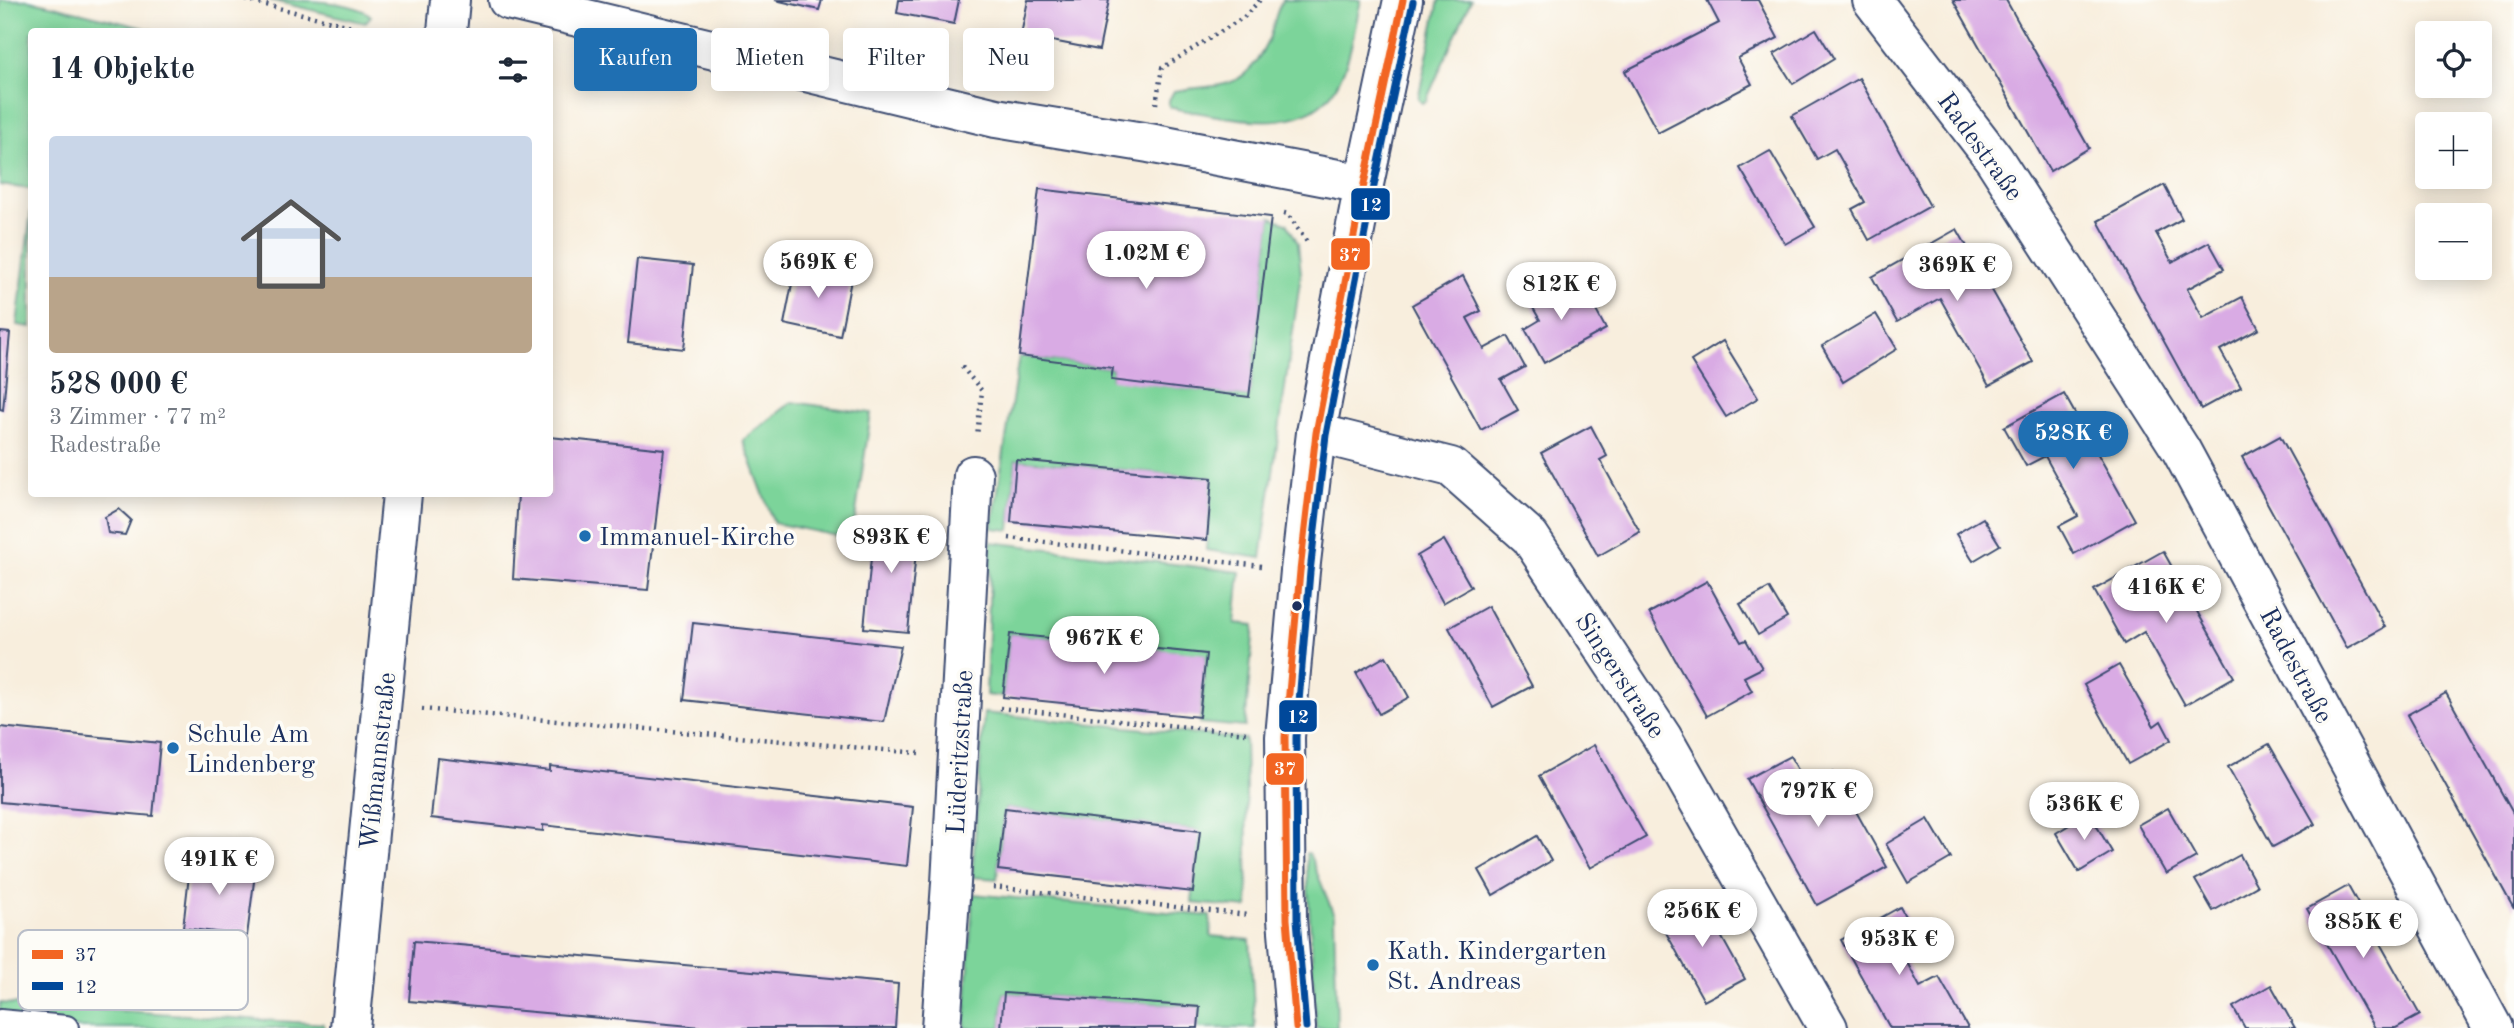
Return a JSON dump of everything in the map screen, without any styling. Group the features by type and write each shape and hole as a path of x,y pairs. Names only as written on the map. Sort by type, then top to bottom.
{"street":[{"path":"447,28 450,0"},
{"path":"508,0 996,118 1149,142 1364,184"},
{"path":"1296,1028 1287,919 1285,737 1300,571 1316,433 1403,0"},
{"name":"Radestraße","path":"1872,0 1994,159 2182,450 2493,1028"},
{"name":"Singerstraße","path":"1316,433 1451,467 1530,537 1662,737 1828,1028"},
{"name":"Lüderitzstraße","path":"941,1028 973,475"},
{"name":"Wißmannstraße","path":"350,1028 402,497"}],"lane":[{"path":"0,1022 66,1028"}],"path":[{"path":"246,0 359,28"},
{"path":"962,367 982,391 973,475"},
{"path":"970,534 1300,571"},
{"path":"961,704 1285,737"},
{"path":"382,706 958,757"},
{"path":"951,883 1287,919"}],"green space":[{"path":"0,0 29,0 144,28 28,28 28,189 0,185"},
{"path":"270,0 339,4 371,16 365,23"},
{"path":"1283,0 1361,0 1345,67 1335,88 1324,102 1295,117 1262,121 1227,118 1169,107 1174,91 1230,82 1250,70 1268,41"},
{"path":"1439,0 1471,0 1426,101 1422,103 1418,99"},
{"path":"1271,217 1287,223 1298,243 1301,274 1261,558 1206,550 1211,478 1016,460 1010,530 992,528 1019,356 1113,368 1111,379 1249,397"},
{"path":"28,235 28,327 17,325"},
{"path":"792,402 871,413 852,539 774,523 743,440"},
{"path":"991,542 1240,572 1235,623 1254,625 1245,727 1200,723 1206,655 1010,634 1003,697 986,695"},
{"path":"984,713 1245,739 1248,908 1192,903 1199,831 1005,808 997,879 972,877"},
{"path":"1306,853 1309,853 1334,915 1337,1028 1316,1028"},
{"path":"973,894 1210,916 1211,936 1250,940 1255,1028 1198,1028 1199,1007 1004,993 1001,1028 965,1028"},
{"path":"0,1003 18,1004 18,1010 108,1010 324,1024 324,1028 0,1028"}],"building":[{"path":"775,0 822,0 819,10"},
{"path":"899,0 959,0 954,24 897,13"},
{"path":"1028,0 1109,0 1099,50 1054,41 1054,28 1022,28"},
{"path":"1707,0 1758,0 1778,38 1738,58 1752,84 1658,133 1625,71 1719,23"},
{"path":"1953,0 2006,0 2089,148 2050,171"},
{"path":"1816,29 1834,59 1793,84 1774,54"},
{"path":"1859,78 1930,206 1869,240 1852,209 1865,202 1835,149 1817,159 1792,116"},
{"path":"1770,151 1815,227 1785,244 1740,168"},
{"path":"2164,185 2182,219 2156,233 2172,262 2209,242 2224,269 2187,289 2203,318 2242,297 2259,329 2220,350 2241,387 2201,409 2098,221"},
{"path":"1039,189 1271,217 1249,397 1111,380 1113,368 1019,356"},
{"path":"1957,229 2033,362 1989,386 1940,298 1897,322 1872,277"},
{"path":"637,259 693,265 684,349 628,343"},
{"path":"796,264 852,275 840,336 784,324"},
{"path":"1463,276 1481,311 1467,318 1484,349 1508,336 1525,367 1501,380 1518,410 1481,430 1412,305"},
{"path":"1551,280 1565,306 1587,294 1606,329 1544,363 1525,329 1540,320 1525,294"},
{"path":"1876,314 1897,349 1843,382 1822,346"},
{"path":"0,332 10,333 3,410 0,409"},
{"path":"1723,341 1758,398 1726,417 1691,361"},
{"path":"2064,394 2135,520 2074,554 2059,526 2078,516 2045,456 2026,466 2004,427"},
{"path":"1591,426 1607,456 1600,460 1640,532 1598,556 1541,453"},
{"path":"2280,436 2385,627 2347,648 2242,457"},
{"name":"Immanuel-Kirche","path":"553,437 664,449 648,590 513,579 518,497 553,497"},
{"path":"1016,460 1212,478 1207,540 1011,522"},
{"path":"119,509 131,520 125,535 108,533 105,517"},
{"path":"875,518 919,522 908,632 864,628"},
{"path":"1983,518 2000,545 1973,561 1956,534"},
{"path":"1444,540 1471,587 1443,603 1417,556"},
{"path":"2163,551 2234,677 2185,705 2144,632 2124,644 2094,590"},
{"path":"1707,581 1741,642 1746,640 1762,668 1744,677 1752,691 1707,716 1649,613"},
{"path":"1769,588 1787,618 1758,635 1740,604"},
{"path":"1488,606 1532,686 1493,707 1449,628"},
{"path":"693,623 901,646 884,722 684,700"},
{"path":"1010,634 1206,654 1199,717 1003,697"},
{"path":"1386,656 1409,697 1379,714 1356,673"},
{"path":"2119,665 2154,726 2161,721 2171,740 2128,764 2084,685"},
{"path":"2446,693 2514,815 2514,909 2407,715"},
{"path":"0,727 160,743 153,816 0,802"},
{"path":"2269,744 2315,824 2273,847 2228,767"},
{"path":"1594,745 1646,837 1590,868 1539,776"},
{"path":"1790,756 1808,787 1834,772 1887,867 1817,905 1747,779"},
{"path":"437,758 550,771 550,766 913,807 907,866 543,825 543,831 431,818"},
{"path":"1005,808 1200,831 1193,892 998,870"},
{"path":"2168,808 2196,857 2166,874 2138,825"},
{"path":"2089,813 2112,852 2079,872 2056,833"},
{"path":"1928,819 1951,858 1908,883 1886,844"},
{"path":"1537,836 1551,861 1493,895 1479,870"},
{"path":"2240,855 2257,886 2213,911 2195,880"},
{"path":"191,858 256,866 248,930 183,928"},
{"path":"2348,886 2420,1015 2396,1028 2375,1028 2307,909"},
{"path":"1700,898 1745,979 1704,1001 1659,920"},
{"path":"1900,907 1920,944 1902,953 1920,987 1939,977 1968,1028 1890,1028 1841,940"},
{"path":"414,941 898,984 895,1028 713,1028 409,1001"},
{"path":"2271,985 2295,1028 2245,1028 2233,1007"},
{"path":"1004,993 1200,1007 1198,1028 1001,1028"}],"transit line":[{"name":"37","path":"1296,1028 1287,919 1285,737 1300,571 1316,433 1403,0"},
{"name":"12","path":"1306,1027 1297,919 1296,737 1310,572 1326,435 1413,2"}],"place":[{"name":"Immanuel-Kirche","path":"585,536"},
{"name":"Schule Am Lindenberg","path":"173,748"},
{"name":"Kath. Kindergarten St. Andreas","path":"1373,965"}]}
